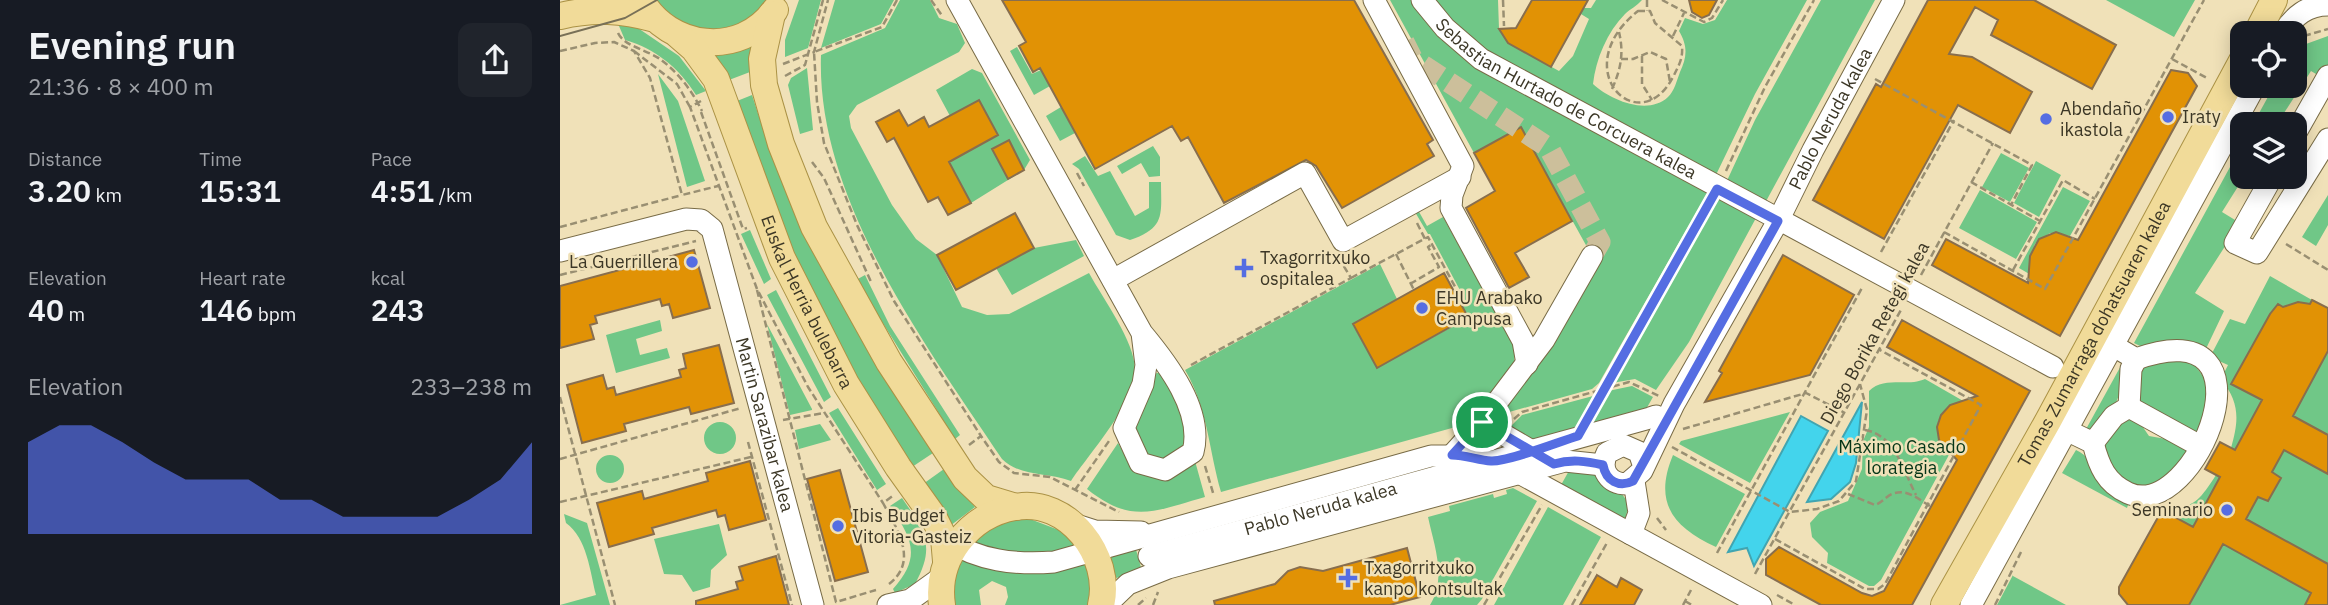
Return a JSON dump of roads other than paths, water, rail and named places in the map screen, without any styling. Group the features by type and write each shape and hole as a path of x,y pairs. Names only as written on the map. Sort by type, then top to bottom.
{"main road":[{"path":"560,16 587,10 648,10 679,36 708,43 736,39 750,33 777,7"},
{"path":"777,7 762,59 764,85 781,144 818,237 889,362 965,478 986,498 1016,507 1046,511 1073,524 1095,552 1104,582 1103,605"},
{"name":"Euskal Herria bulebarra","path":"679,36 694,49 722,92 782,258 831,356 874,430 933,516 947,555"},
{"name":"Tomas Zumarraga dohatsuaren kalea","path":"1944,605 2057,425 2104,340 2230,85"},
{"path":"942,605 947,555 976,525 1016,507"}],"street":[{"path":"1374,0 1461,161 1463,166 1452,195 1451,208 1523,341 1527,364"},
{"name":"Sebastian Hurtado de Corcuera kalea","path":"1422,0 1445,28 1481,59 1717,189 2053,367"},
{"name":"Pablo Neruda kalea","path":"1638,473 1669,436 1813,150 1894,0"},
{"path":"2321,0 2328,5"},
{"path":"2280,14 2328,5"},
{"path":"953,10 1100,257 1142,333 1167,363 1194,425 1196,441 1193,453 1165,470 1140,463 1124,428 1143,384 1146,365 1142,333"},
{"path":"2307,113 2328,76"},
{"name":"Tomas Zumarraga dohatsuaren kalea","path":"2104,340 2248,98"},
{"path":"2307,172 2328,138"},
{"path":"1113,280 1305,173 1343,241 1460,177"},
{"path":"2265,189 2235,243 2257,253 2296,189"},
{"name":"Martin Sarazibar kalea","path":"560,251 695,218 712,229 707,242 765,424 813,605"},
{"path":"1452,455 1482,422 1527,364 1592,256"},
{"path":"2057,425 2093,443 2099,468 2108,478 2134,496 2150,497 2165,492 2176,482 2200,446 2218,407 2219,382 2210,365 2179,351 2136,359 2104,340"},
{"path":"2129,407 2130,377 2136,359"},
{"path":"2093,443 2114,416 2129,407"},
{"path":"2129,407 2200,446"},
{"name":"Pablo Neruda kalea","path":"1148,565 1492,461 1656,416 1669,436"},
{"path":"1482,422 1554,464"},
{"name":"Tomas Zumarraga dohatsuaren kalea","path":"1970,605 2057,425"},
{"path":"1638,473 1627,484 1608,478 1603,465 1611,449 1669,436"},
{"path":"1620,535 1640,513 1639,453 1629,446"},
{"name":"Pablo Neruda kalea","path":"1157,532 1431,456 1452,455 1492,461 1520,472 1620,535 1767,599"},
{"path":"1103,605 1148,565 1554,464 1583,461 1603,465"},
{"path":"1073,524 1095,531 1157,532"},
{"path":"885,597 910,600 947,555 1022,564 1054,562 1137,541 1157,532"}],"water":[{"path":"1862,402 1856,463 1850,482 1831,499 1807,502"},
{"path":"1801,416 1828,431 1754,566 1747,548 1728,552"}],"tunnel":[{"path":"1404,42 1412,58 1549,148 1600,242 1592,256"}],"tram line":[{"path":"560,36 625,18 657,0"}],"place":[{"name":"Iraty","path":"2168,117"},
{"name":"Abendaño ikastola","path":"2046,119"},
{"name":"La Guerrillera","path":"692,262"},
{"name":"Txagorritxuko ospitalea","path":"1244,268"},
{"name":"EHU Arabako Campusa","path":"1422,308"},
{"name":"Seminario","path":"2227,510"},
{"name":"Ibis Budget Vitoria-Gasteiz","path":"838,526"},
{"name":"Txagorritxuko kanpo kontsultak","path":"1348,578"}],"park label":[{"name":"Máximo Casado lorategia","path":"1902,457"}]}
